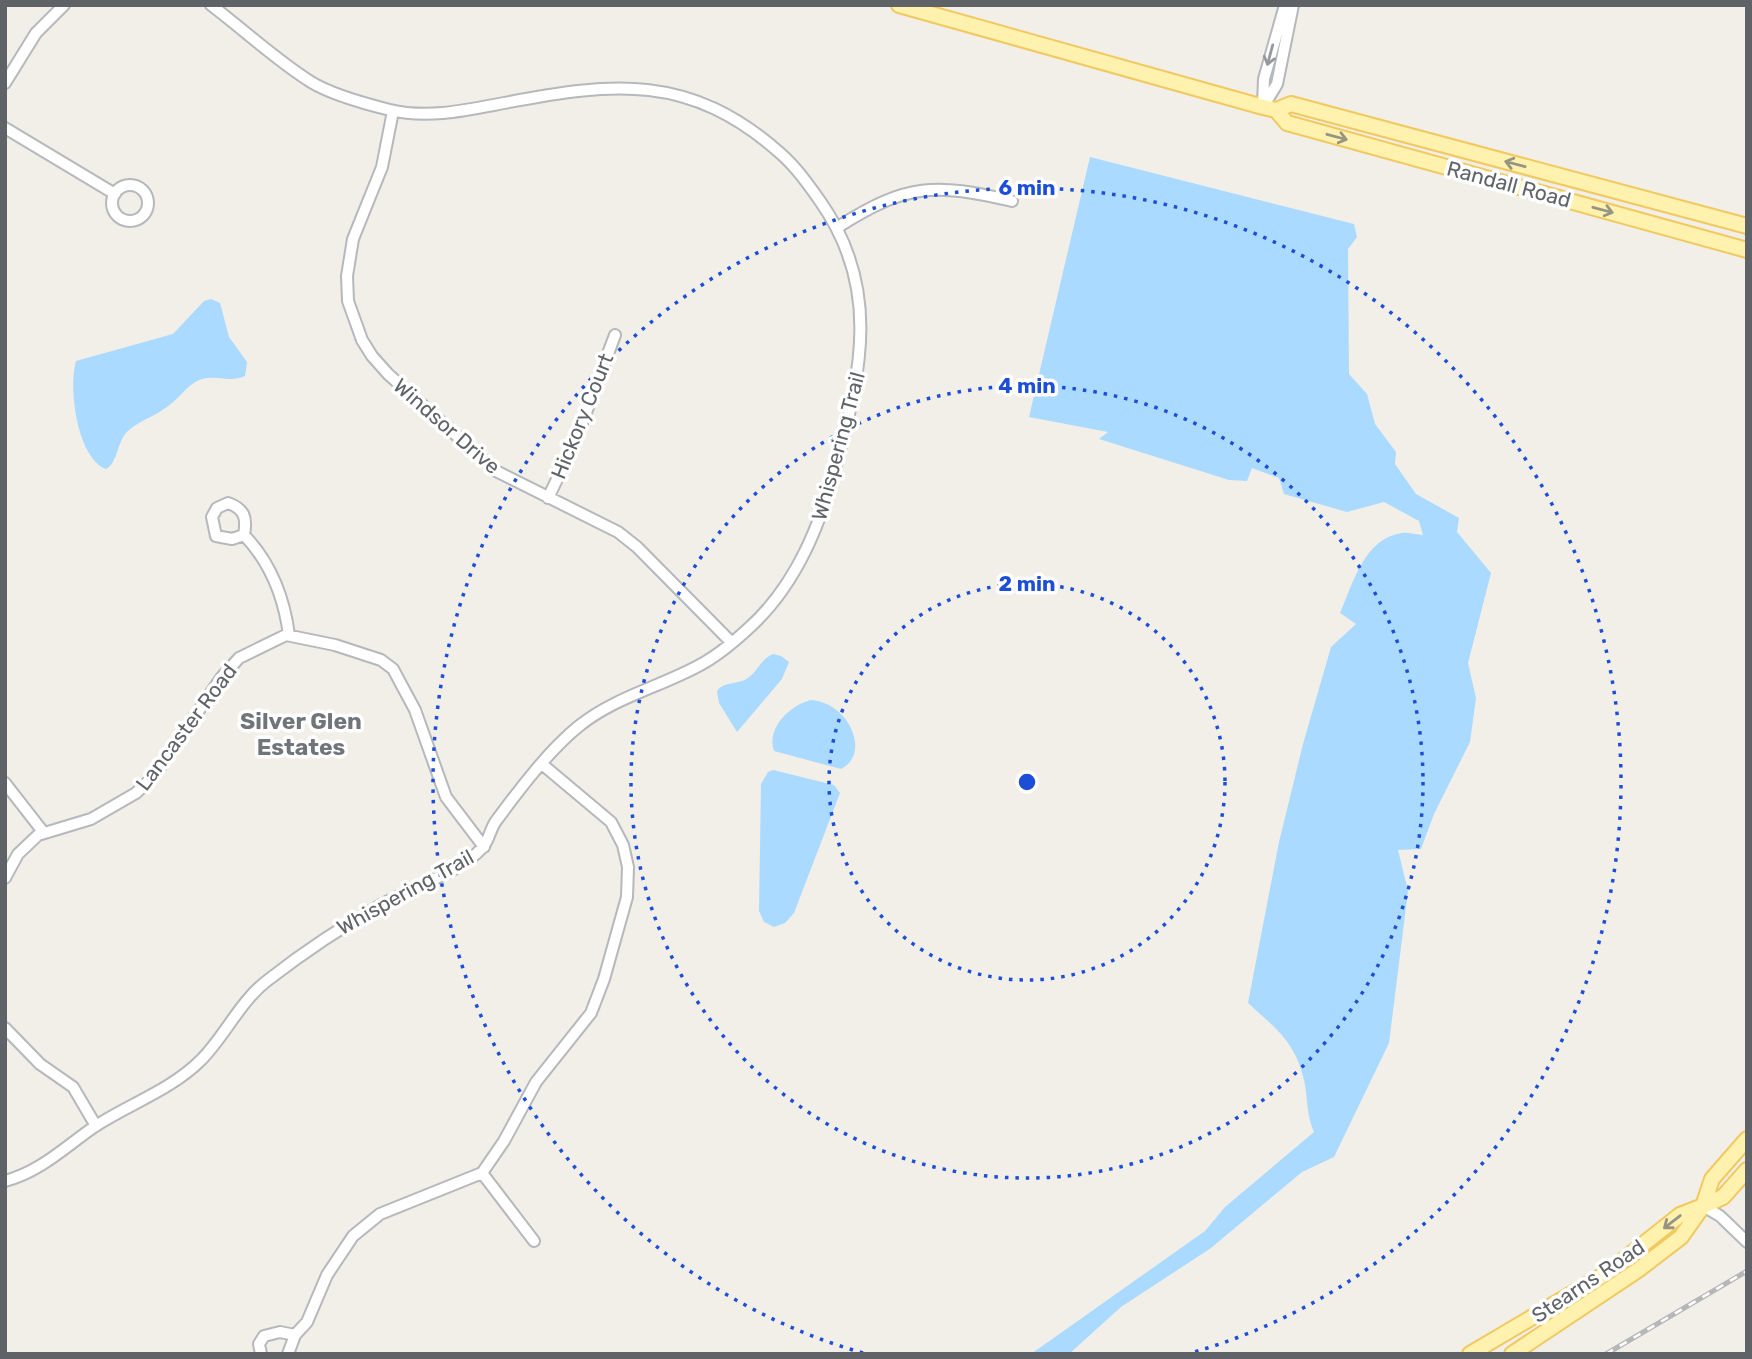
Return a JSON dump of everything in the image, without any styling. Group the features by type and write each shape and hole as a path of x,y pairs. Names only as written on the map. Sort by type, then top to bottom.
{"main road":[{"name":"Randall Road","path":"899,5 1270,109 1287,123 1747,250"},
{"name":"Randall Road","path":"1270,109 1292,104 1747,226"},
{"name":"Stearns Road","path":"1512,1354 1638,1270 1681,1237 1703,1206 1712,1179 1747,1139"},
{"name":"Stearns Road","path":"1470,1354 1607,1273 1680,1216 1723,1197 1747,1170"}],"street":[{"path":"43,5 51,15"},
{"path":"5,83 36,33 51,15 64,5"},
{"name":"Whispering Trail","path":"5,1181 55,1158 96,1126 167,1087 202,1059 261,985 333,932 438,877 484,847 492,827 561,741 586,720 632,694 704,664 770,605 808,546 828,498 860,363 861,314 851,261 838,227 799,173 781,154 725,113 672,94 610,86 576,89 449,112 393,111 314,85 211,5"},
{"path":"1270,109 1264,79 1285,5"},
{"path":"1270,109 1278,83 1293,5"},
{"name":"Windsor Drive","path":"393,111 382,167 353,239 349,258 348,301 356,325 372,356 388,374 496,471 618,532 638,547 731,642"},
{"path":"5,128 115,194"},
{"path":"838,227 886,199 924,189 957,188 1012,201"},
{"name":"Hickory Court","path":"548,498 575,442 615,335"},
{"path":"244,535 264,560 277,584 289,635 358,652 381,660 393,669 415,710 446,797 484,847"},
{"name":"Lancaster Road","path":"5,878 18,855 44,833 91,819 136,793 154,776 220,678 239,658 261,645 289,635"},
{"path":"288,1354 295,1335 307,1322 327,1275 353,1236 380,1214 482,1173 504,1141 536,1082 591,1013 604,979 627,897 625,856 611,822 543,765"},
{"path":"5,783 44,833"},
{"path":"5,1028 40,1064 73,1087 96,1126"},
{"path":"482,1173 534,1241"},
{"path":"1703,1206 1720,1216 1744,1239"},
{"path":"261,1354 259,1344 264,1336 272,1332 295,1335"}],"water":[{"path":"1090,157 1354,224 1357,237 1348,249 1349,374 1367,394 1375,424 1396,452 1395,464 1416,494 1459,518 1457,532 1491,573 1468,663 1476,698 1470,742 1434,814 1421,849 1398,850 1408,891 1389,1043 1334,1157 1302,1172 1211,1248 1121,1307 1069,1354 1031,1354 1205,1231 1225,1207 1314,1132 1308,1113 1304,1080 1295,1055 1283,1036 1248,1003 1279,842 1303,744 1331,647 1356,624 1340,613 1355,576 1378,544 1402,533 1423,535 1419,521 1384,502 1347,512 1284,494 1279,478 1252,468 1247,481 1229,480 1099,439 1108,432 1029,417"},
{"path":"211,299 220,303 229,337 247,362 245,376 234,379 207,378 193,383 167,407 130,429 106,469 96,462 88,451 77,421 73,387 76,361 173,334 204,301"},
{"path":"773,654 789,662 782,679 737,732 719,703 717,691 723,686 748,678"},
{"path":"811,700 836,709 852,729 855,752 850,762 841,769 774,751 773,734 782,719 795,707"},
{"path":"773,770 834,785 840,793 794,913 785,923 774,927 764,922 759,911 761,784 768,772"}],"railway":[{"path":"1606,1354 1747,1271"}],"district":[{"name":"Silver Glen Estates","path":"301,734"}]}
